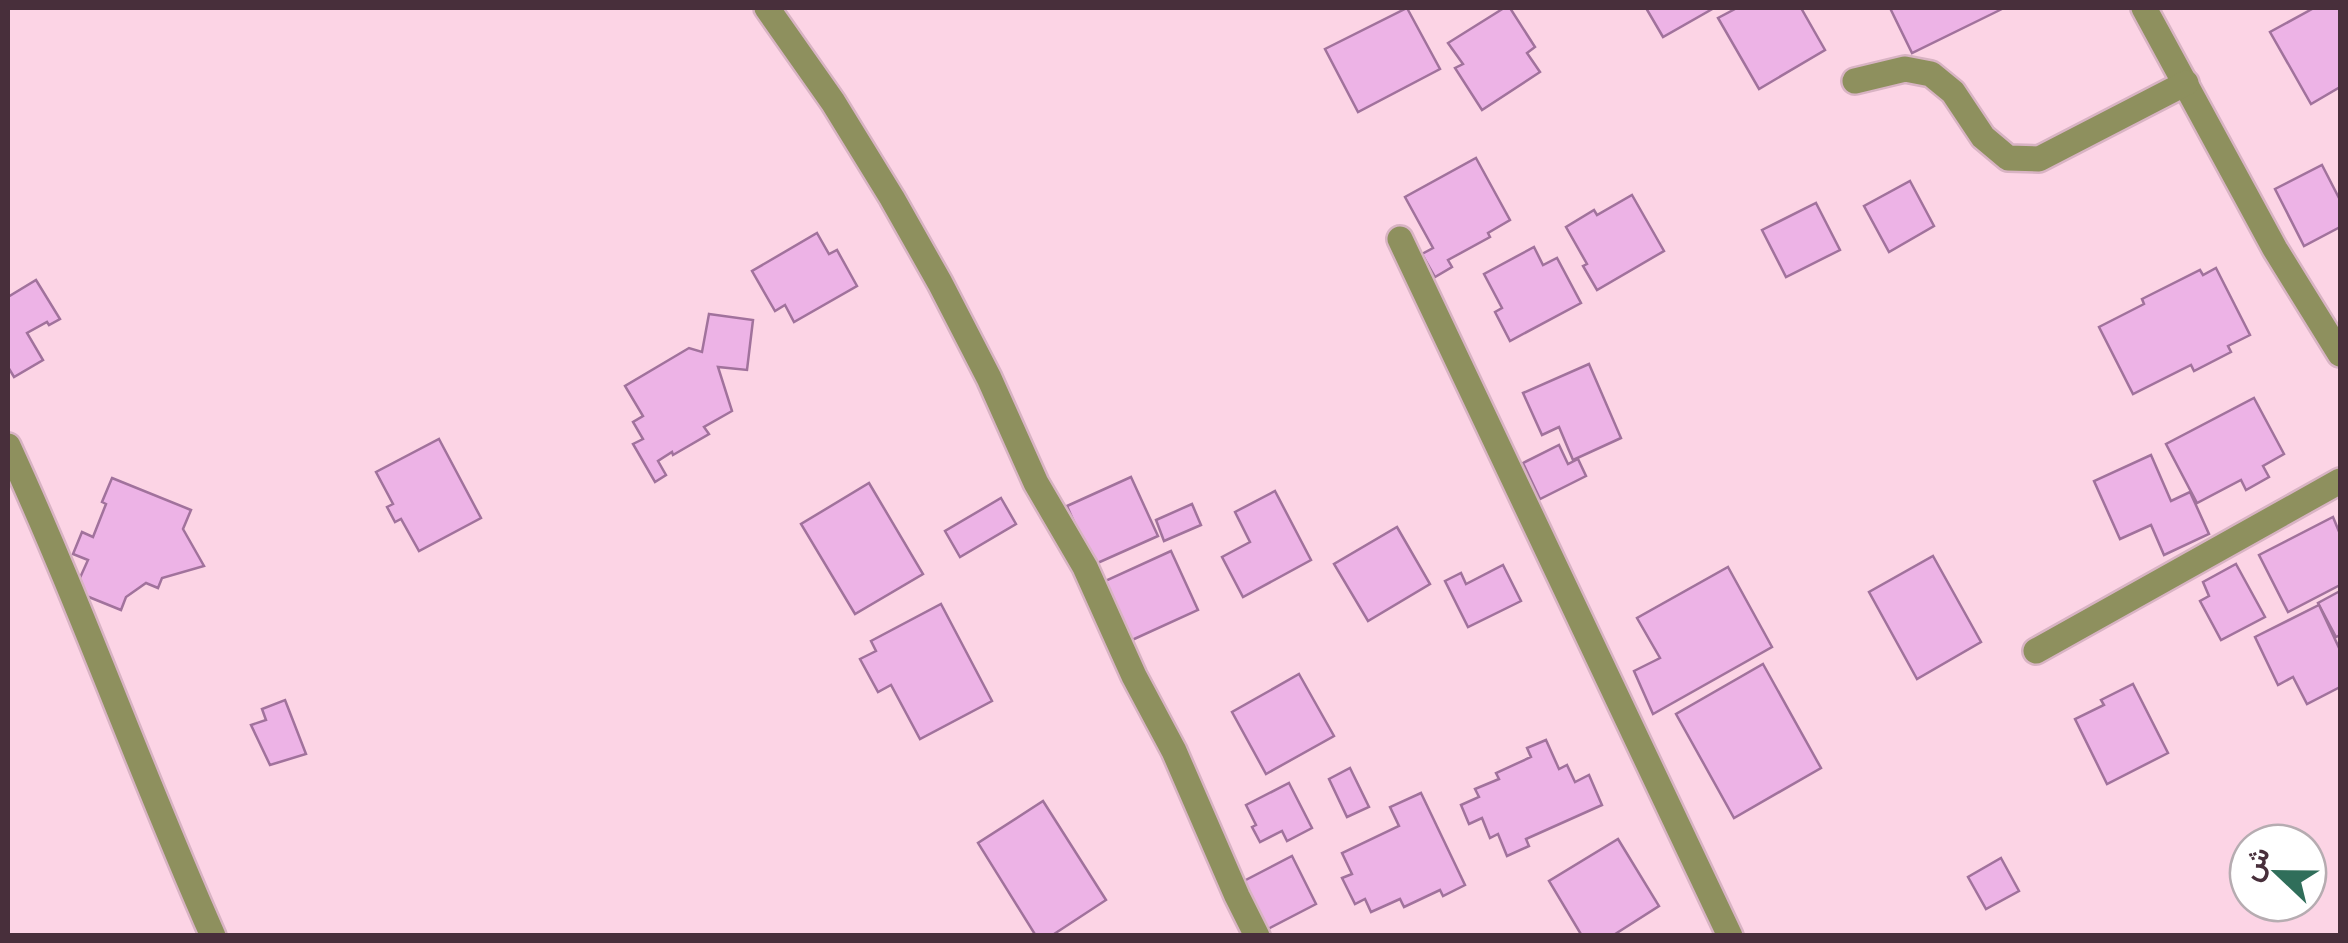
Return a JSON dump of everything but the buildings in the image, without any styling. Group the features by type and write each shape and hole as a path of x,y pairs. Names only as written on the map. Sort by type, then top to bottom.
{"street":[{"path":"767,8 843,118 940,283 989,378 1036,483 1085,567 1134,676 1174,750 1256,936"},
{"path":"2144,8 2275,249 2339,347"},
{"path":"1855,81 1904,69 1931,74 1954,92 1983,137 2008,158 2040,159 2186,83"},
{"path":"1400,239 1730,936"},
{"path":"8,446 213,936"},
{"path":"2036,651 2340,481"}]}
